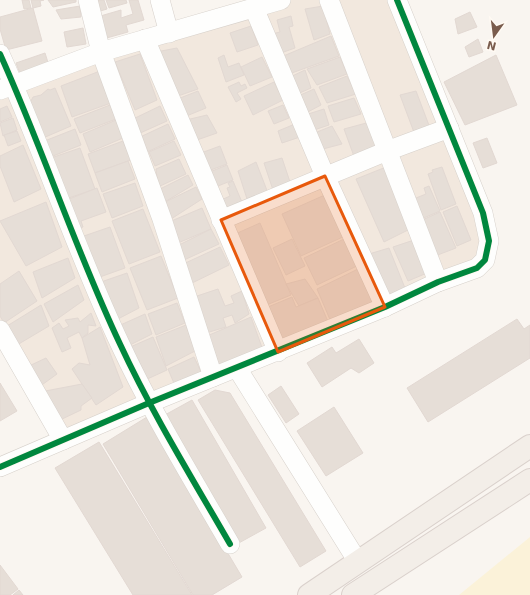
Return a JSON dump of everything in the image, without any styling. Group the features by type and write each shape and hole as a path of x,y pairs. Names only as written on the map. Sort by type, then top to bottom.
{"main road":[{"path":"309,595 530,446"},
{"path":"353,595 530,480"}],"street":[{"path":"88,0 101,52 162,219 213,377"},
{"path":"160,0 168,32"},
{"path":"7,87 101,52 281,0"},
{"path":"329,0 438,282"},
{"path":"0,467 148,403 278,352 385,307 438,282 477,268 485,260 489,241 483,214 398,0"},
{"path":"254,8 325,176 385,307"},
{"path":"145,39 278,352"},
{"path":"0,54 7,87 89,275 148,403 230,544"},
{"path":"221,220 325,176 450,128"},
{"path":"0,330 63,440"},
{"path":"237,368 358,562"}],"highlighted area":[{"path":"325,176 385,307 278,352 221,220"}],"shaded area":[{"path":"285,0 397,0 483,213 485,260 63,440 0,330 0,91"}],"sand":[{"path":"530,537 530,595 459,595"}],"building":[{"path":"22,0 29,0 31,8 24,9"},
{"path":"31,0 44,0 40,1 41,6 33,8"},
{"path":"48,0 76,0 76,2 53,7"},
{"path":"93,0 104,0 107,9 97,12"},
{"path":"106,0 126,0 127,3 109,8"},
{"path":"129,0 138,0 144,20 126,25 128,32 103,39 97,17 121,10 121,18 133,14"},
{"path":"80,6 81,17 61,19 56,10"},
{"path":"323,6 330,34 314,40 305,9"},
{"path":"33,8 42,41 6,50 0,29 0,17"},
{"path":"470,12 477,27 458,34 455,19"},
{"path":"291,16 293,26 289,27 295,48 278,54 272,34 280,32 277,20"},
{"path":"251,26 258,45 237,52 230,33"},
{"path":"83,28 86,44 67,47 64,32"},
{"path":"331,36 339,56 289,74 281,57"},
{"path":"478,39 483,52 469,57 465,47"},
{"path":"177,48 198,89 178,96 156,52"},
{"path":"45,53 50,69 22,79 16,63"},
{"path":"140,54 157,100 135,110 115,62"},
{"path":"224,55 228,67 239,63 244,75 226,82 218,58"},
{"path":"496,55 517,105 465,125 444,82"},
{"path":"262,57 272,77 250,86 241,67"},
{"path":"340,57 347,74 317,85 307,69"},
{"path":"305,70 311,88 295,95 288,78"},
{"path":"100,71 111,103 72,117 61,86"},
{"path":"347,76 356,94 327,103 319,87"},
{"path":"239,82 241,86 245,84 247,88 237,93 241,99 236,102 228,87"},
{"path":"274,82 283,100 253,115 244,96"},
{"path":"55,88 71,126 43,138 29,105 33,97 41,95 48,89 50,90"},
{"path":"314,89 321,105 304,114 296,97"},
{"path":"198,91 206,108 184,117 175,100"},
{"path":"416,91 430,128 415,135 400,95"},
{"path":"354,98 361,114 334,122 328,106"},
{"path":"110,105 116,119 80,133 74,119"},
{"path":"283,105 289,118 274,124 268,111"},
{"path":"7,106 12,117 0,122 0,109"},
{"path":"160,106 167,121 138,134 131,120"},
{"path":"324,109 329,125 311,131 305,115"},
{"path":"207,115 217,133 194,141 186,120"},
{"path":"13,118 17,130 3,136 0,123"},
{"path":"116,120 123,138 90,152 83,134"},
{"path":"370,122 382,150 355,159 344,129"},
{"path":"168,124 175,139 145,153 138,138"},
{"path":"295,124 300,137 282,143 278,131"},
{"path":"332,126 342,144 319,150 312,134"},
{"path":"75,129 81,145 48,158 42,142"},
{"path":"17,131 21,141 8,146 4,135"},
{"path":"487,138 497,163 483,168 473,143"},
{"path":"123,141 131,160 95,173 88,154"},
{"path":"174,141 181,155 155,166 149,152"},
{"path":"23,145 41,189 14,202 0,166 0,156"},
{"path":"220,146 227,164 208,171 201,153"},
{"path":"80,148 95,189 63,200 48,159"},
{"path":"282,158 290,182 273,190 264,163"},
{"path":"179,159 186,174 158,187 156,169"},
{"path":"128,161 135,179 102,192 95,173"},
{"path":"256,162 268,193 248,202 238,171"},
{"path":"227,165 233,180 213,188 207,173"},
{"path":"386,167 408,230 384,242 356,179"},
{"path":"442,167 456,204 441,210 428,174 433,172 432,170"},
{"path":"188,175 193,185 163,203 158,190"},
{"path":"233,181 244,207 225,215 219,201 230,196 227,188 230,187 228,183"},
{"path":"135,183 143,206 112,218 103,194"},
{"path":"429,186 440,211 419,220 411,200 426,194 424,188"},
{"path":"196,187 202,199 168,221 163,203"},
{"path":"97,188 106,212 81,221 83,227 75,229 64,201"},
{"path":"327,194 345,236 301,256 282,214"},
{"path":"46,202 62,247 26,266 0,221"},
{"path":"457,206 471,240 457,246 443,212"},
{"path":"202,208 211,229 178,243 169,222"},
{"path":"143,209 160,252 129,264 112,221"},
{"path":"440,212 456,248 435,256 420,221"},
{"path":"260,223 291,295 264,306 233,235"},
{"path":"110,227 125,268 97,278 81,237"},
{"path":"211,229 219,244 184,260 177,246"},
{"path":"292,239 305,266 286,275 273,248"},
{"path":"344,239 357,266 317,285 304,258"},
{"path":"414,240 427,273 408,281 393,247"},
{"path":"220,247 229,265 190,284 181,265"},
{"path":"389,248 405,288 386,297 369,254"},
{"path":"161,256 178,298 147,310 130,268"},
{"path":"68,258 75,278 42,298 33,272"},
{"path":"358,269 375,303 331,322 317,289"},
{"path":"19,271 37,301 4,323 0,316 0,284"},
{"path":"127,273 139,308 116,320 101,282"},
{"path":"305,279 318,298 299,306 286,284"},
{"path":"78,285 84,300 53,322 44,304"},
{"path":"218,289 225,306 234,303 231,296 242,291 249,314 235,323 232,315 223,318 226,327 206,333 194,297"},
{"path":"292,297 296,307 318,298 329,324 283,343 268,307"},
{"path":"177,303 185,323 156,335 148,314"},
{"path":"41,305 49,326 17,345 7,326"},
{"path":"91,313 96,326 88,325 88,333 82,338 79,332 67,338 71,348 62,352 52,328 59,323 63,329 69,326 65,320 78,318 80,322"},
{"path":"145,314 152,334 126,347 116,327"},
{"path":"251,317 264,353 218,370 207,336"},
{"path":"517,319 524,329 530,325 530,358 428,422 407,388"},
{"path":"186,325 195,351 166,366 156,337"},
{"path":"100,327 123,387 96,405 72,369 79,363 90,365 82,338"},
{"path":"153,337 167,370 143,381 128,348"},
{"path":"359,339 374,363 359,373 351,368 322,387 307,363 332,347 336,353"},
{"path":"194,357 203,376 176,388 168,369"},
{"path":"46,358 57,374 39,387 29,366"},
{"path":"0,383 17,411 0,421"},
{"path":"82,384 92,398 81,406 81,410 60,420 40,392"},
{"path":"281,386 299,414 286,423 268,395"},
{"path":"215,390 230,393 326,551 300,567 198,400"},
{"path":"192,400 266,528 237,544 163,416"},
{"path":"334,407 363,453 326,476 297,431"},
{"path":"147,417 242,577 212,595 193,595 103,444"},
{"path":"99,442 192,595 133,595 55,468"},
{"path":"0,565 18,589 10,595 0,595"},
{"path":"19,590 23,595 13,595"}],"cycle path":[{"path":"0,467 149,403 385,307 438,282 477,268 485,260 489,241 483,213 397,0"},
{"path":"0,54 31,126 88,272 132,370 230,544"}]}
